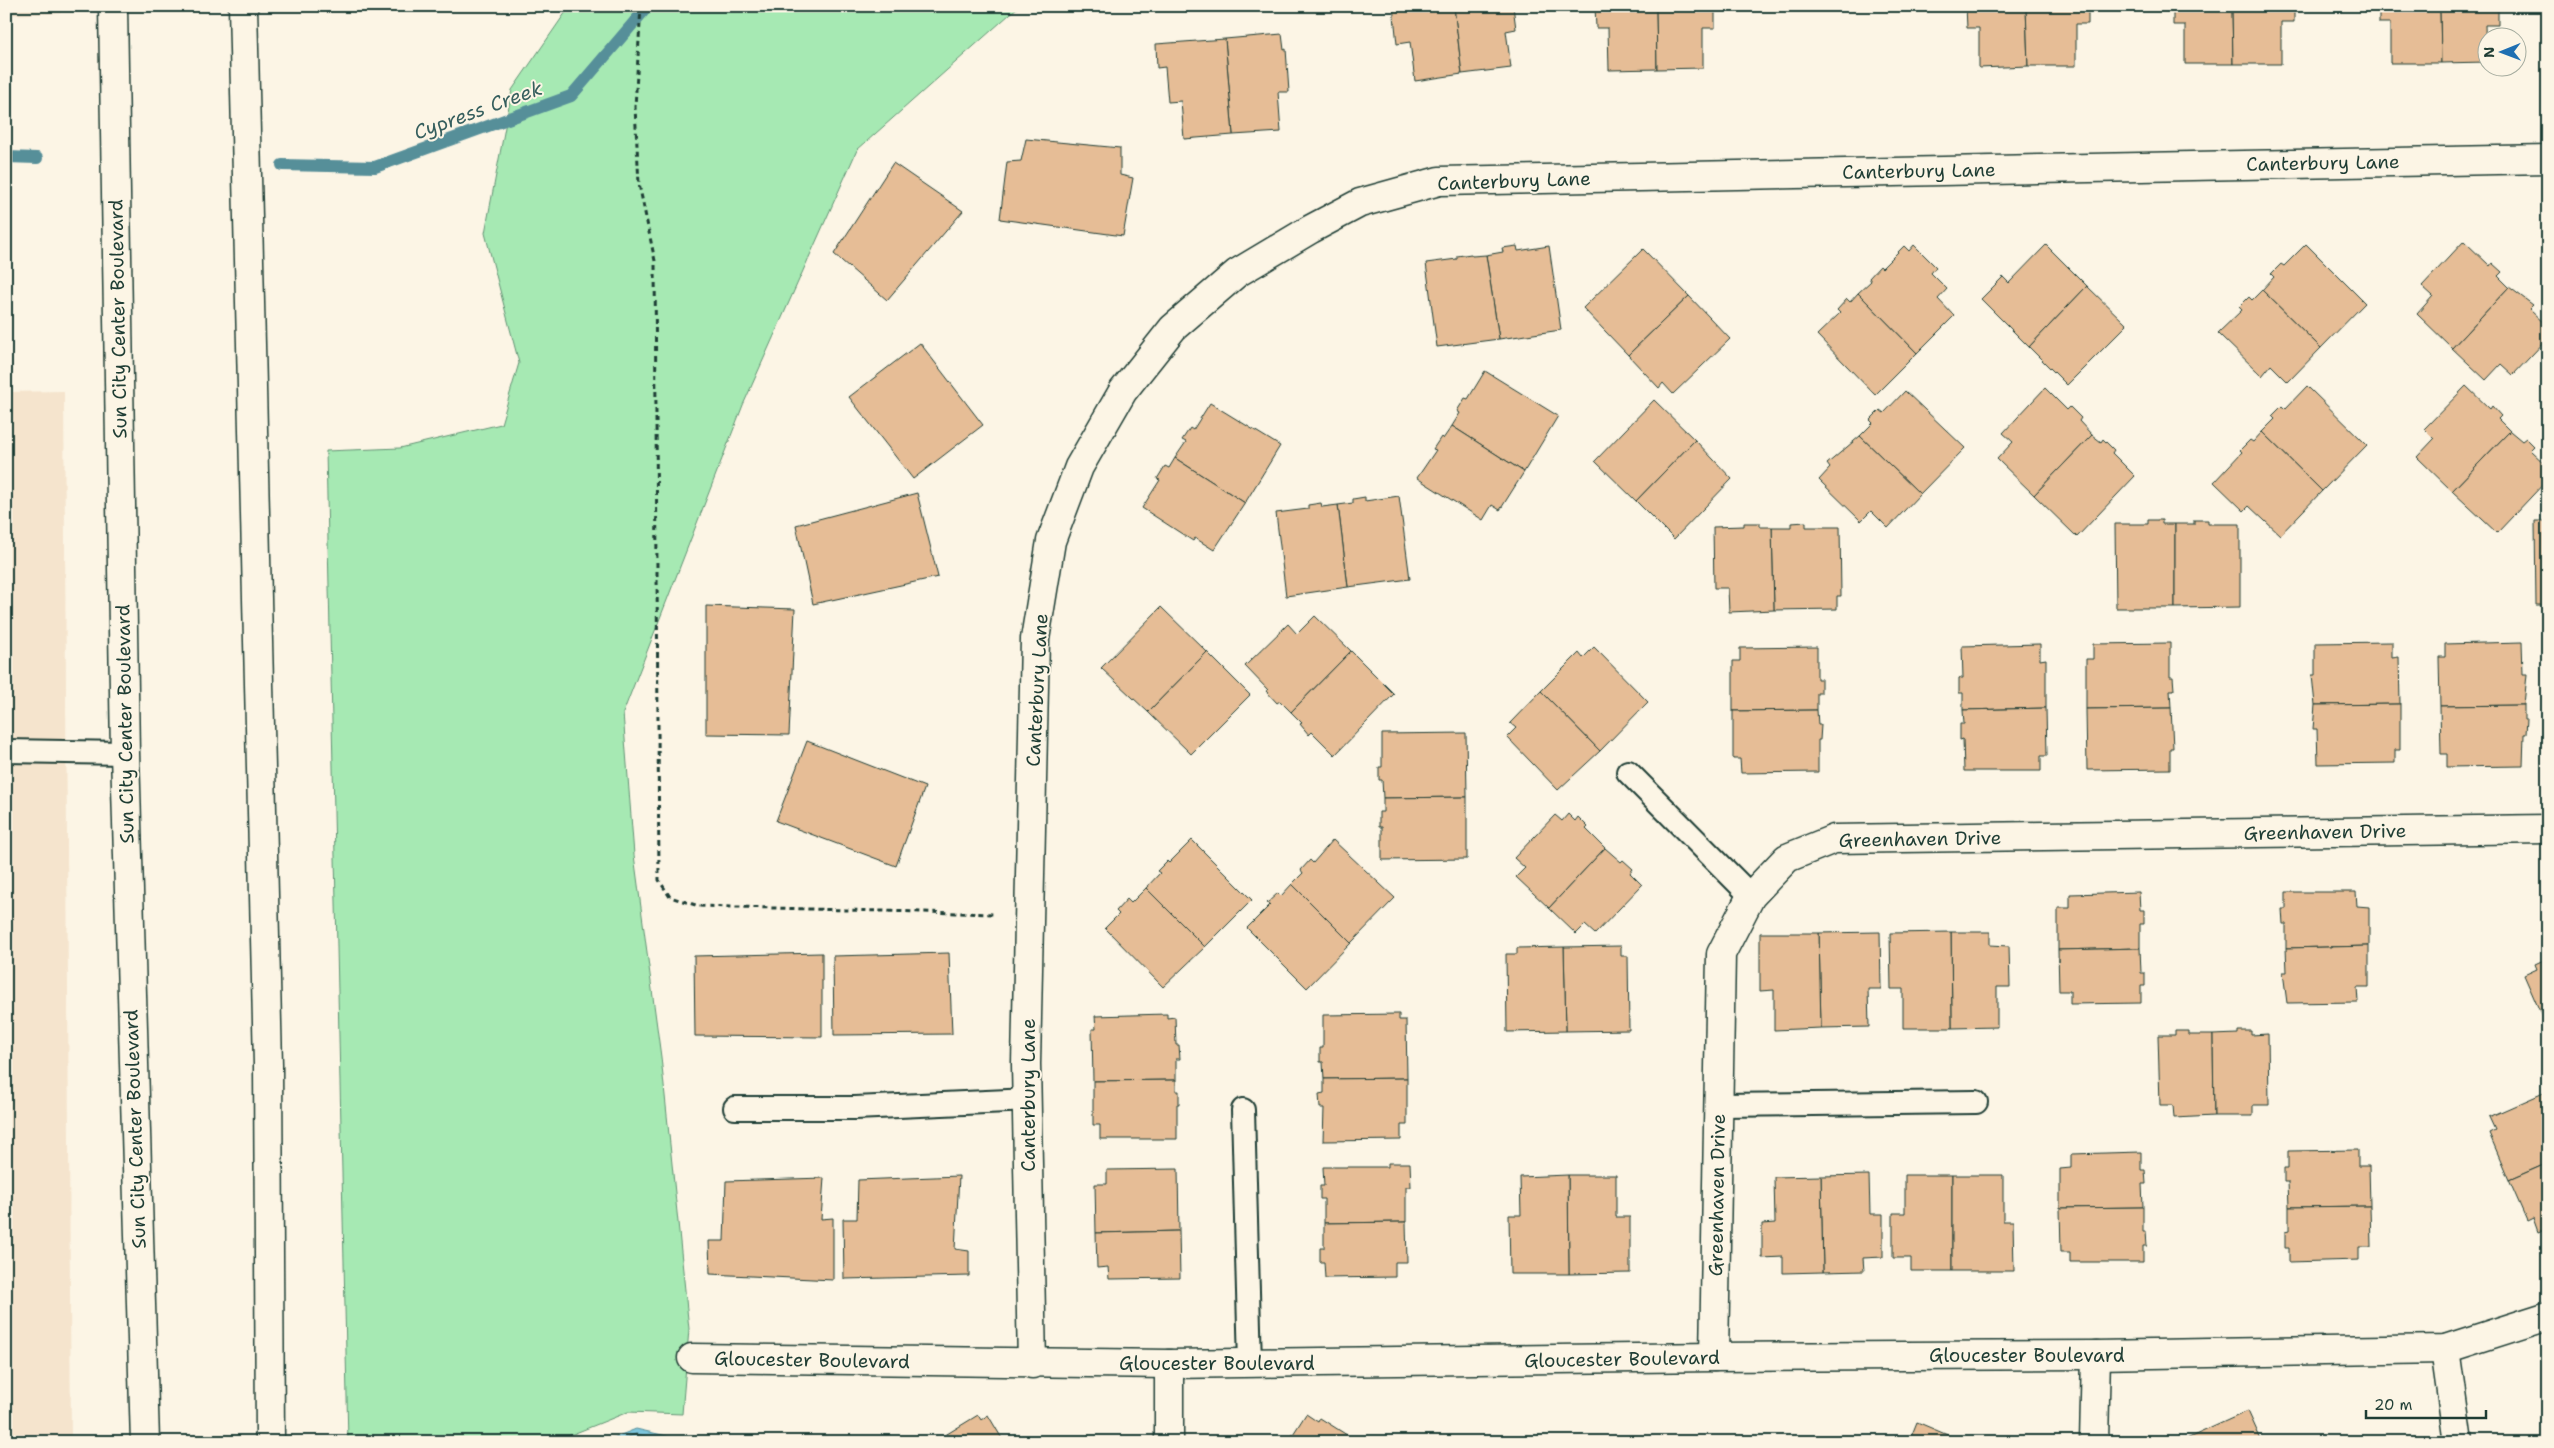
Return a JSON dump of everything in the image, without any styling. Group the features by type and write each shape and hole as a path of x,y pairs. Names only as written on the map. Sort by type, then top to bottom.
{"street":[{"name":"Sun City Center Boulevard","path":"113,6 125,753 145,1442"},
{"path":"243,6 268,1065 270,1442"},
{"name":"Canterbury Lane","path":"1032,1364 1026,1100 1035,639 1051,542 1079,466 1123,391 1173,328 1237,274 1311,229 1360,203 1439,181 2548,159"},
{"name":"Greenhaven Drive","path":"1714,1357 1721,954 1751,896 1787,858 1834,839 2548,829"},
{"name":"Gloucester Boulevard","path":"692,1358 1032,1364 1250,1364 1714,1357 2096,1355 2445,1349 2548,1316"},
{"path":"2445,1349 2458,1442"},
{"path":"2094,1442 2096,1355"},
{"path":"1169,1364 1169,1442"}],"lane":[{"path":"6,752 125,753"},
{"path":"1628,772 1751,896"},
{"path":"735,1108 855,1108 1026,1100"},
{"path":"1719,1105 1976,1102"},
{"path":"1243,1110 1250,1364"}],"path":[{"path":"641,6 635,107 639,184 655,261 659,880 670,897 699,906 1029,915"}],"shaded area":[{"path":"6,6 61,6 61,13 6,15"},
{"path":"64,391 71,1442 6,1442 6,392"}],"green space":[{"path":"570,6 1019,6 857,150 743,405 623,713 634,855 661,1057 689,1329 682,1414 628,1412 568,1436 561,1442 348,1442 326,451 400,448 501,424 519,363 485,233 512,90"}],"water":[{"path":"636,1429 693,1442 603,1442"},
{"path":"1651,1438 1685,1442 1588,1442"}],"building":[{"path":"1393,6 1454,6 1462,74 1415,81 1410,42 1397,44"},
{"path":"1454,6 1513,6 1516,29 1506,31 1511,68 1462,74"},
{"path":"1595,6 1656,6 1657,69 1609,70 1608,28 1596,28"},
{"path":"1656,6 1715,6 1715,28 1703,28 1703,68 1657,69"},
{"path":"1966,6 2026,6 2028,66 1979,68 1979,28 1967,28"},
{"path":"2026,6 2088,6 2088,24 2076,24 2076,66 2028,66"},
{"path":"2173,6 2232,6 2233,64 2185,64 2185,25 2173,25"},
{"path":"2232,6 2294,6 2294,22 2281,22 2281,64 2233,64"},
{"path":"2379,6 2440,6 2441,63 2390,63 2390,23 2379,23"},
{"path":"2440,6 2498,6 2498,25 2485,25 2485,28 2476,28 2476,62 2441,63"},
{"path":"1282,34 1284,50 1286,49 1289,92 1278,92 1281,132 1233,135 1225,39"},
{"path":"1225,39 1233,135 1184,139 1181,101 1168,102 1165,67 1157,68 1156,44"},
{"path":"1026,139 1120,148 1120,175 1133,178 1123,236 1000,219 1007,162 1021,161"},
{"path":"893,163 963,211 887,300 834,254"},
{"path":"2464,241 2490,266 2492,263 2502,272 2498,276 2509,287 2452,348 2417,314 2433,296 2422,286"},
{"path":"2306,244 2365,303 2321,348 2262,290 2274,277 2271,274 2281,264 2284,266"},
{"path":"1914,245 1936,267 1931,273 1947,289 1938,299 1954,316 1917,353 1858,293 1871,281 1869,278 1880,266 1882,268 1904,246 1909,251"},
{"path":"2046,245 2087,286 2029,347 1981,299 2003,277 2009,283"},
{"path":"1517,246 1518,251 1549,246 1561,330 1499,339 1486,255 1503,252 1502,248"},
{"path":"1643,249 1689,296 1628,355 1583,308"},
{"path":"1471,254 1472,256 1486,255 1499,339 1437,347 1426,263 1457,259 1457,256"},
{"path":"2087,286 2127,325 2067,385 2029,347"},
{"path":"2509,287 2533,305 2529,309 2548,327 2548,338 2513,375 2501,364 2486,380 2452,348"},
{"path":"2262,290 2321,348 2288,382 2271,365 2262,376 2218,333 2242,310 2239,307 2249,297 2252,300"},
{"path":"1858,293 1917,353 1875,395 1817,335 1840,313 1837,310 1847,299 1850,302"},
{"path":"1689,296 1730,339 1673,394 1663,383 1659,388 1628,355"},
{"path":"920,343 983,425 913,479 849,397"},
{"path":"1485,371 1558,416 1524,472 1452,426 1460,413 1457,411 1465,398 1468,399"},
{"path":"2307,386 2367,445 2322,491 2262,432 2275,419 2272,416 2282,406 2285,409"},
{"path":"2466,386 2490,409 2492,406 2501,416 2498,419 2510,431 2452,491 2417,457 2434,439 2424,429"},
{"path":"2045,388 2067,410 2070,407 2081,418 2079,421 2092,435 2034,495 1997,459 2013,442 2003,433"},
{"path":"1905,391 1965,448 1920,494 1860,436 1873,423 1870,420 1880,410 1884,413"},
{"path":"1654,400 1695,440 1636,501 1595,461"},
{"path":"1210,403 1280,446 1245,503 1175,458 1186,442 1182,440 1190,428 1193,430"},
{"path":"1452,426 1524,472 1500,510 1492,505 1483,520 1417,478 1436,450 1433,449 1441,437 1443,439"},
{"path":"2510,431 2522,441 2526,438 2534,446 2530,450 2548,467 2548,479 2497,533 2452,491"},
{"path":"2262,432 2322,491 2280,535 2249,506 2244,511 2214,482 2242,452 2240,450 2250,440 2253,442"},
{"path":"2092,435 2101,442 2103,439 2114,450 2112,453 2135,476 2077,537 2034,495"},
{"path":"1860,436 1920,494 1888,528 1871,511 1861,521 1819,480 1830,468 1827,464"},
{"path":"1695,440 1732,479 1674,539 1636,501"},
{"path":"1175,458 1245,503 1214,550 1195,538 1193,541 1142,508 1160,480 1157,479 1165,466 1169,468"},
{"path":"917,493 938,577 813,604 796,525"},
{"path":"1399,496 1410,579 1348,587 1338,505 1353,503 1353,499 1365,497 1365,501"},
{"path":"1321,503 1322,507 1338,505 1348,587 1286,596 1276,513 1308,509 1308,505"},
{"path":"2148,520 2162,520 2162,524 2175,524 2175,608 2116,608 2115,524 2148,524"},
{"path":"2194,520 2208,520 2208,524 2240,524 2240,607 2175,608 2175,524 2194,524"},
{"path":"2535,521 2548,521 2548,605 2536,605"},
{"path":"1806,522 1806,527 1840,527 1841,596 1837,596 1837,609 1774,610 1772,527 1791,527 1791,523"},
{"path":"1744,523 1760,523 1760,527 1772,527 1774,610 1729,612 1728,588 1714,588 1713,527 1744,526"},
{"path":"706,606 795,609 789,735 706,734"},
{"path":"1161,607 1207,652 1148,712 1101,668"},
{"path":"1315,616 1351,651 1291,712 1280,701 1277,703 1266,691 1268,690 1245,666 1288,624 1297,634"},
{"path":"2392,642 2392,658 2399,657 2400,704 2315,705 2312,675 2315,675 2315,643"},
{"path":"2522,642 2523,674 2527,674 2524,705 2440,706 2439,657 2445,657 2445,644"},
{"path":"2170,643 2170,677 2173,677 2174,690 2170,690 2171,708 2086,709 2086,659 2093,659 2093,644"},
{"path":"2040,644 2040,660 2046,659 2046,708 1963,710 1963,693 1959,693 1959,678 1963,678 1962,646"},
{"path":"1594,647 1648,702 1600,751 1541,691 1579,653 1583,658"},
{"path":"1817,647 1817,679 1821,679 1821,693 1817,693 1817,710 1733,711 1733,661 1740,661 1740,648"},
{"path":"1351,651 1394,694 1335,755 1312,732 1309,735 1300,724 1302,723 1291,712"},
{"path":"1207,652 1250,695 1191,754 1148,712"},
{"path":"1541,691 1600,751 1558,790 1507,737 1516,728 1510,723"},
{"path":"2400,704 2400,750 2395,750 2395,763 2318,764 2317,729 2313,729 2315,705"},
{"path":"2524,705 2524,719 2527,719 2526,734 2524,734 2523,766 2447,767 2447,754 2441,754 2440,706"},
{"path":"2046,708 2047,756 2041,756 2041,771 1964,771 1963,739 1960,740 1960,724 1964,724 1963,710"},
{"path":"2171,708 2173,748 2170,748 2170,769 2087,770 2086,709"},
{"path":"1817,710 1818,725 1821,725 1820,740 1818,740 1818,772 1741,773 1740,759 1733,759 1733,711"},
{"path":"1466,733 1467,797 1383,798 1382,780 1379,780 1379,767 1382,767 1382,734"},
{"path":"807,741 925,787 896,866 776,821"},
{"path":"1467,797 1467,859 1382,860 1382,827 1379,827 1379,812 1383,812 1383,798"},
{"path":"1568,814 1575,821 1578,817 1588,827 1586,829 1605,848 1549,908 1516,877 1525,868 1514,858 1555,815 1562,821"},
{"path":"1192,840 1252,900 1205,947 1146,888 1160,873 1157,871 1167,861 1169,863"},
{"path":"1333,840 1395,898 1351,943 1292,884 1303,873 1301,870 1310,860 1313,863"},
{"path":"1605,848 1621,862 1623,860 1633,869 1630,873 1642,885 1595,934 1585,925 1576,934 1549,908"},
{"path":"1292,884 1351,943 1307,988 1247,928 1270,905 1267,903 1278,893 1281,896"},
{"path":"1146,888 1205,947 1163,987 1105,928 1119,914 1116,911 1127,899 1131,903"},
{"path":"2139,892 2140,910 2144,910 2144,924 2140,924 2140,948 2058,950 2058,908 2070,908 2070,894"},
{"path":"2286,892 2356,892 2357,906 2369,907 2369,946 2286,948 2286,924 2283,924 2282,909 2286,909"},
{"path":"1880,932 1881,989 1868,989 1869,1027 1821,1028 1819,933"},
{"path":"1951,932 1990,932 1990,945 2009,946 2010,987 1997,987 1997,1027 1952,1028"},
{"path":"1951,932 1952,1028 1903,1028 1903,989 1891,989 1890,933"},
{"path":"1760,933 1819,933 1821,1028 1774,1030 1774,990 1760,991"},
{"path":"1621,946 1621,956 1628,956 1629,1030 1566,1031 1564,947"},
{"path":"2369,946 2369,987 2357,987 2358,1002 2287,1003 2283,972 2287,972 2286,948"},
{"path":"1564,947 1566,1031 1507,1032 1506,954 1517,954 1517,948"},
{"path":"2140,948 2141,973 2145,973 2145,986 2141,986 2141,1003 2070,1004 2070,991 2059,991 2058,950"},
{"path":"822,953 822,1037 695,1036 694,956"},
{"path":"949,953 952,1034 834,1035 833,956"},
{"path":"2548,958 2548,1030 2524,975 2537,969 2535,964"},
{"path":"1167,1014 1167,1018 1175,1017 1176,1045 1179,1045 1180,1059 1176,1059 1176,1080 1093,1081 1092,1029 1096,1029 1095,1016"},
{"path":"1399,1014 1399,1020 1406,1020 1407,1078 1324,1079 1323,1062 1320,1062 1320,1048 1323,1048 1323,1015"},
{"path":"2175,1031 2189,1031 2189,1035 2213,1035 2214,1116 2174,1118 2173,1105 2160,1105 2158,1035 2175,1035"},
{"path":"2238,1031 2251,1031 2251,1035 2268,1034 2269,1105 2253,1105 2253,1116 2214,1116 2213,1035 2238,1034"},
{"path":"1407,1078 1407,1125 1401,1125 1401,1140 1323,1141 1324,1108 1320,1108 1319,1094 1324,1093 1324,1079"},
{"path":"1176,1080 1176,1091 1179,1091 1177,1139 1100,1139 1100,1125 1093,1125 1093,1081"},
{"path":"2548,1091 2548,1163 2509,1180 2489,1133 2495,1130 2489,1117"},
{"path":"2358,1150 2358,1166 2369,1166 2370,1206 2289,1207 2288,1182 2284,1182 2284,1168 2288,1168 2288,1151"},
{"path":"2141,1152 2141,1170 2145,1170 2146,1184 2142,1184 2143,1207 2060,1208 2060,1169 2071,1168 2071,1154"},
{"path":"1388,1163 1410,1163 1411,1187 1406,1187 1406,1222 1324,1223 1324,1199 1320,1199 1320,1186 1324,1186 1323,1167 1388,1167"},
{"path":"2548,1163 2548,1228 2538,1232 2533,1218 2527,1221 2509,1180"},
{"path":"1178,1169 1179,1231 1096,1233 1095,1184 1107,1184 1107,1170"},
{"path":"1568,1175 1616,1175 1616,1217 1630,1217 1630,1273 1569,1274"},
{"path":"1568,1175 1569,1274 1510,1274 1509,1215 1521,1215 1520,1177"},
{"path":"1869,1175 1870,1214 1883,1214 1883,1257 1863,1258 1864,1271 1823,1272 1821,1176"},
{"path":"1905,1175 1952,1175 1952,1271 1911,1271 1911,1258 1893,1258 1893,1213 1905,1213"},
{"path":"1952,1175 2003,1175 2003,1221 2013,1221 2014,1271 1952,1271"},
{"path":"959,1176 955,1249 969,1251 969,1276 844,1279 843,1219 857,1219 858,1180"},
{"path":"1821,1176 1823,1272 1783,1273 1783,1257 1762,1258 1762,1224 1775,1223 1774,1177"},
{"path":"824,1178 821,1219 833,1218 833,1280 710,1274 709,1241 724,1241 726,1181"},
{"path":"2370,1206 2371,1247 2359,1247 2359,1260 2289,1262 2289,1248 2285,1248 2285,1232 2289,1231 2289,1207"},
{"path":"2143,1207 2143,1232 2146,1232 2147,1246 2143,1246 2143,1262 2070,1262 2070,1252 2061,1252 2060,1208"},
{"path":"1406,1222 1407,1262 1395,1262 1395,1277 1325,1278 1324,1262 1320,1262 1320,1248 1324,1248 1324,1223"},
{"path":"1179,1231 1180,1278 1109,1279 1108,1267 1097,1268 1096,1233"},
{"path":"2248,1411 2262,1442 2180,1442"},
{"path":"1306,1414 1318,1422 1320,1418 1358,1442 1288,1442"},
{"path":"978,1415 981,1420 988,1415 1004,1442 934,1442"},
{"path":"1917,1422 1964,1442 1909,1442"}],"waterway":[{"name":"Cypress Creek","path":"282,165 375,167 571,96 648,6"},
{"name":"Cypress Creek","path":"6,157 37,158"}]}
